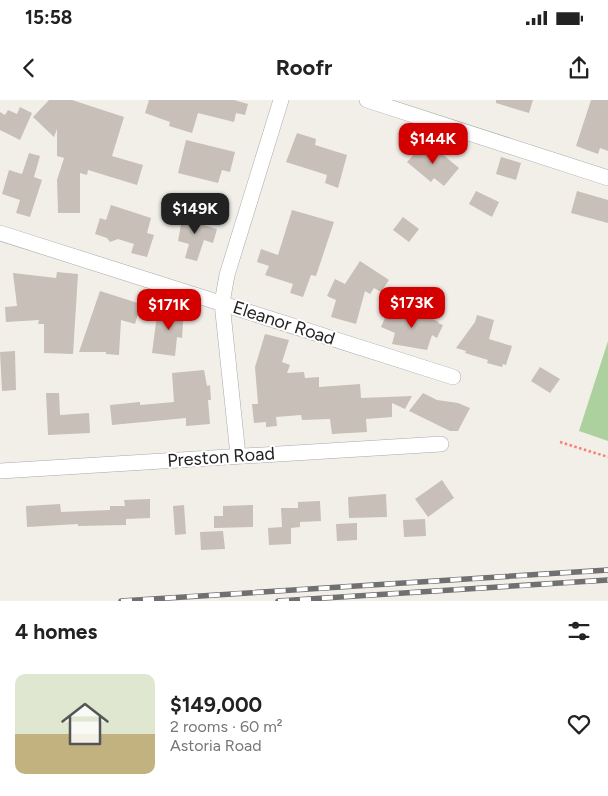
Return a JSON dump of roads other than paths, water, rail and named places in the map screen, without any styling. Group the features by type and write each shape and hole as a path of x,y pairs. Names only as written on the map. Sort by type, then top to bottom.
{"street":[{"path":"238,455 222,303 227,276 281,100"},
{"path":"367,100 608,178"},
{"name":"Eleanor Road","path":"0,233 453,377"},
{"name":"Preston Road","path":"0,471 441,444"}],"railway":[{"path":"121,601 608,570"},
{"path":"278,601 608,580"}]}
